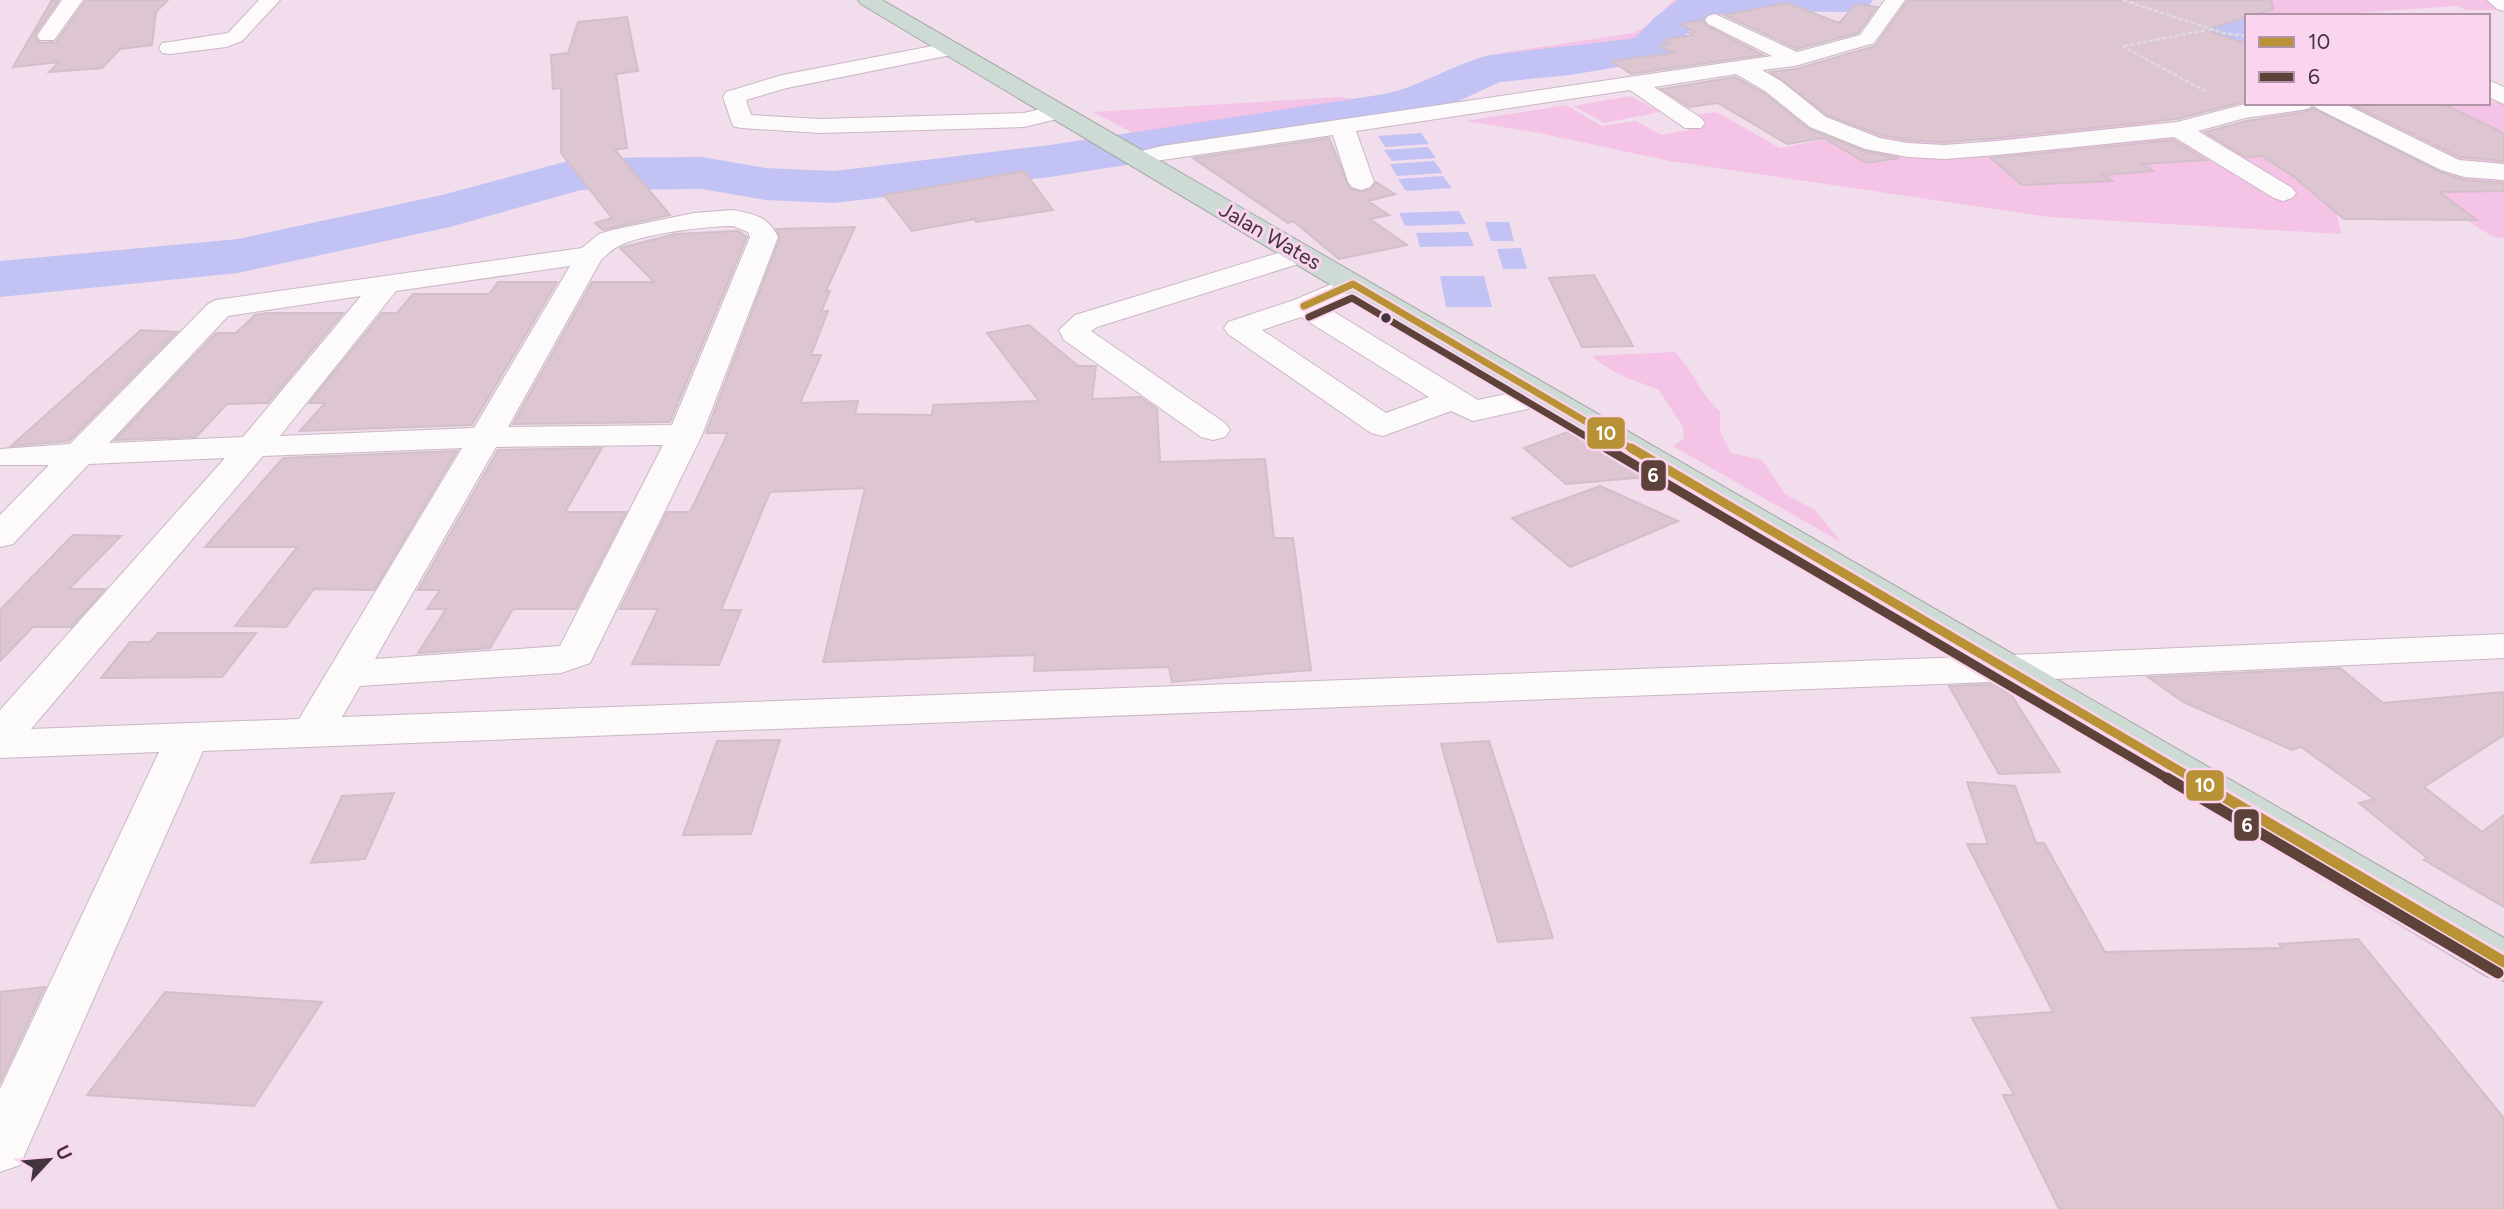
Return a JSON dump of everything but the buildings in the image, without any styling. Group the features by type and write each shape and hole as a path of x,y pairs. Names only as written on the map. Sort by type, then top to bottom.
{"highway":[{"name":"Jalan Wates","path":"868,0 2504,962"}],"street":[{"path":"47,36 72,0"},
{"path":"170,48 226,41 235,37 270,0"},
{"path":"1131,155 1162,153 1743,69 1795,59 1867,39 1895,0"},
{"path":"2497,0 2504,5"},
{"path":"1715,20 1795,59"},
{"path":"948,49 865,77 782,82 734,97 741,121 809,125 894,114 1024,120 1058,112"},
{"path":"1743,69 1773,86 1818,122 1874,144 1909,150 1944,152 2178,130 2243,111 2287,105"},
{"path":"1634,83 1693,122"},
{"path":"2328,105 2449,165 2504,172"},
{"path":"1342,125 1361,182"},
{"path":"2178,130 2283,193"},
{"path":"312,733 346,674 487,437 590,255 609,240 622,236 715,218 747,219 759,226 764,237 685,435 576,654 561,660 346,674"},
{"path":"1213,430 1074,334 1074,330 1086,321 1301,254"},
{"path":"0,536 218,310 237,304 590,255"},
{"path":"0,737 253,447 388,282"},
{"path":"1353,284 1304,306 1239,328 1383,426 1454,399"},
{"path":"1304,306 1473,411 1543,396"},
{"path":"8,457 487,437 685,435"},
{"path":"0,744 2006,668 2504,646"},
{"path":"0,693 42,692"},
{"path":"0,1148 187,738"}],"path":[{"path":"2123,0 2223,33 2245,36"},
{"path":"2215,29 2122,46 2243,111"}],"shaded area":[{"path":"1674,0 1792,0 1749,12 1713,16 1696,9 1663,37 1646,62 1616,65 1605,59 1537,69 1479,67 1491,57 1507,52 1634,33 1647,26"},
{"path":"2247,0 2504,0 2504,10 2466,10 2456,6 2355,14 2258,14"},
{"path":"2245,21 2245,67 2200,28 2234,25"},
{"path":"1630,96 1660,112 1604,123 1574,106"},
{"path":"1340,97 1386,104 1148,141 1093,112"},
{"path":"1782,99 1814,113 1850,111 1954,139 1963,145 1985,143 1979,139 2152,119 2185,138 2272,115 2332,106 2490,105 2490,102 2504,102 2504,238 2493,237 2456,213 2337,215 2341,234 2049,217 1670,161 1534,132 1466,121 1566,105 1602,126 1636,121 1661,135 1689,130 1669,119 1716,112 1780,148 1838,137 1778,101"},
{"path":"1675,352 1720,412 1720,431 1731,453 1762,460 1785,494 1815,510 1841,542 1673,446 1684,439 1683,427 1658,389 1615,372 1592,356"}],"water":[{"path":"1421,133 1429,144 1385,147 1378,136"},
{"path":"1428,147 1436,158 1392,161 1384,150"},
{"path":"1434,161 1443,173 1397,176 1390,164"},
{"path":"1443,176 1452,188 1406,191 1398,179"},
{"path":"1459,211 1466,224 1405,226 1399,213"},
{"path":"1485,222 1509,222 1514,241 1491,241"},
{"path":"1468,232 1474,246 1420,247 1416,233"},
{"path":"1521,248 1527,269 1503,269 1497,249"},
{"path":"1440,276 1484,276 1492,307 1446,307"}],"waterway":[{"path":"0,279 238,256 450,210 579,174 702,173 765,184 834,187 1050,161 1385,109 1420,101 1490,69 1638,51 1652,46 1669,27 1698,5 1740,0"},
{"path":"1749,0 1852,0"},
{"path":"1938,0 2059,46 2080,49 2103,50 2153,45 2245,27"}],"transit line":[{"name":"10","path":"1304,306 1353,284 2504,962"},
{"name":"6","path":"1309,317 1352,298 2498,973"}]}
